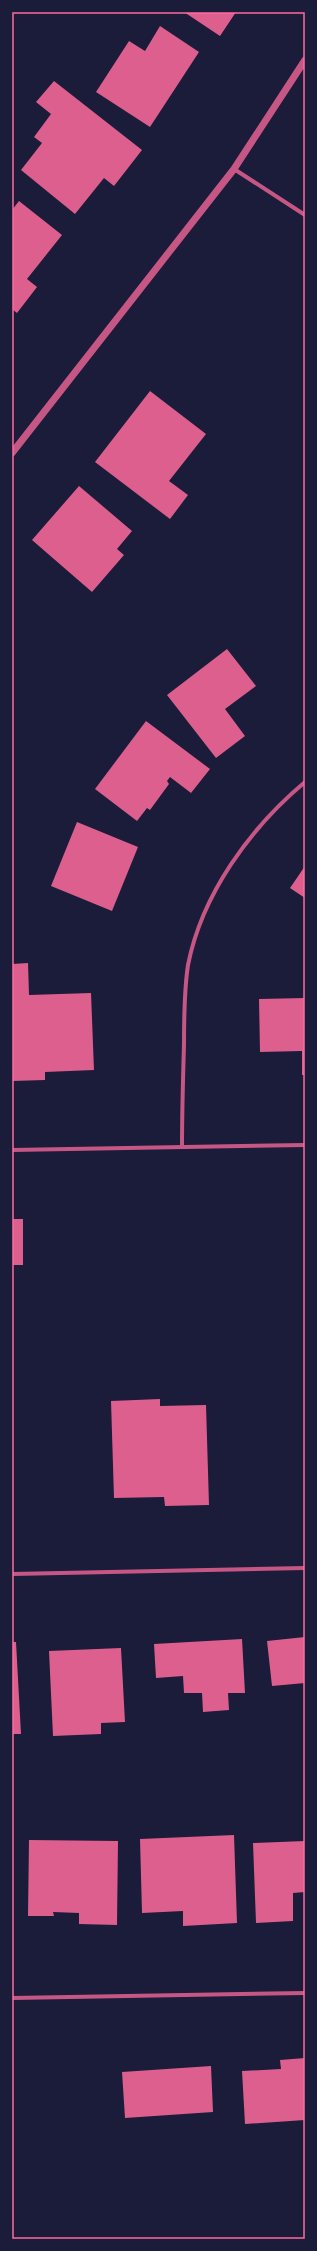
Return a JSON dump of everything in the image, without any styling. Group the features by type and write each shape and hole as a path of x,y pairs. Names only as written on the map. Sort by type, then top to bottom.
{"street":[{"path":"12,453 234,169 305,60"},
{"path":"234,169 305,216"},
{"path":"182,1147 184,1000 193,946 208,908 230,866 265,820 284,800 305,782"},
{"path":"12,1150 305,1145"},
{"path":"12,1574 305,1568"},
{"path":"12,1998 305,1993"}],"building":[{"path":"184,12 236,12 220,36"},
{"path":"160,26 199,52 150,127 96,92 129,41 145,51"},
{"path":"54,81 142,150 114,186 104,178 75,214 21,170 42,143 34,137 51,114 36,102"},
{"path":"19,201 62,235 27,279 37,287 17,313 12,309 12,210"},
{"path":"150,391 206,434 169,481 188,495 170,519 95,462"},
{"path":"79,486 132,531 117,549 124,555 92,592 32,540"},
{"path":"227,649 256,686 225,709 245,736 216,758 167,695"},
{"path":"146,721 210,769 191,793 170,777 167,781 169,784 150,810 147,808 137,821 95,789"},
{"path":"77,822 138,847 112,911 51,886"},
{"path":"305,866 305,898 290,888"},
{"path":"28,963 29,995 91,993 94,1070 45,1072 45,1080 12,1081 12,964"},
{"path":"305,998 305,1075 302,1075 302,1051 260,1052 259,999"},
{"path":"12,1219 23,1219 23,1265 12,1265"},
{"path":"160,1399 160,1406 206,1405 209,1505 165,1506 164,1497 114,1498 111,1401"},
{"path":"305,1637 305,1683 272,1686 267,1641"},
{"path":"242,1639 245,1693 228,1693 229,1710 203,1712 202,1693 184,1693 183,1676 156,1678 154,1644"},
{"path":"12,1642 16,1642 21,1734 12,1734"},
{"path":"121,1648 125,1722 101,1723 101,1734 53,1736 49,1651"},
{"path":"234,1835 237,1923 183,1926 183,1911 142,1913 140,1839"},
{"path":"29,1840 118,1841 117,1925 79,1924 79,1913 53,1912 54,1916 28,1916"},
{"path":"305,1841 305,1892 293,1893 293,1921 256,1923 253,1843"},
{"path":"305,2058 305,2120 245,2124 242,2071 281,2069 280,2060"},
{"path":"211,2066 213,2112 125,2118 122,2072"}]}
